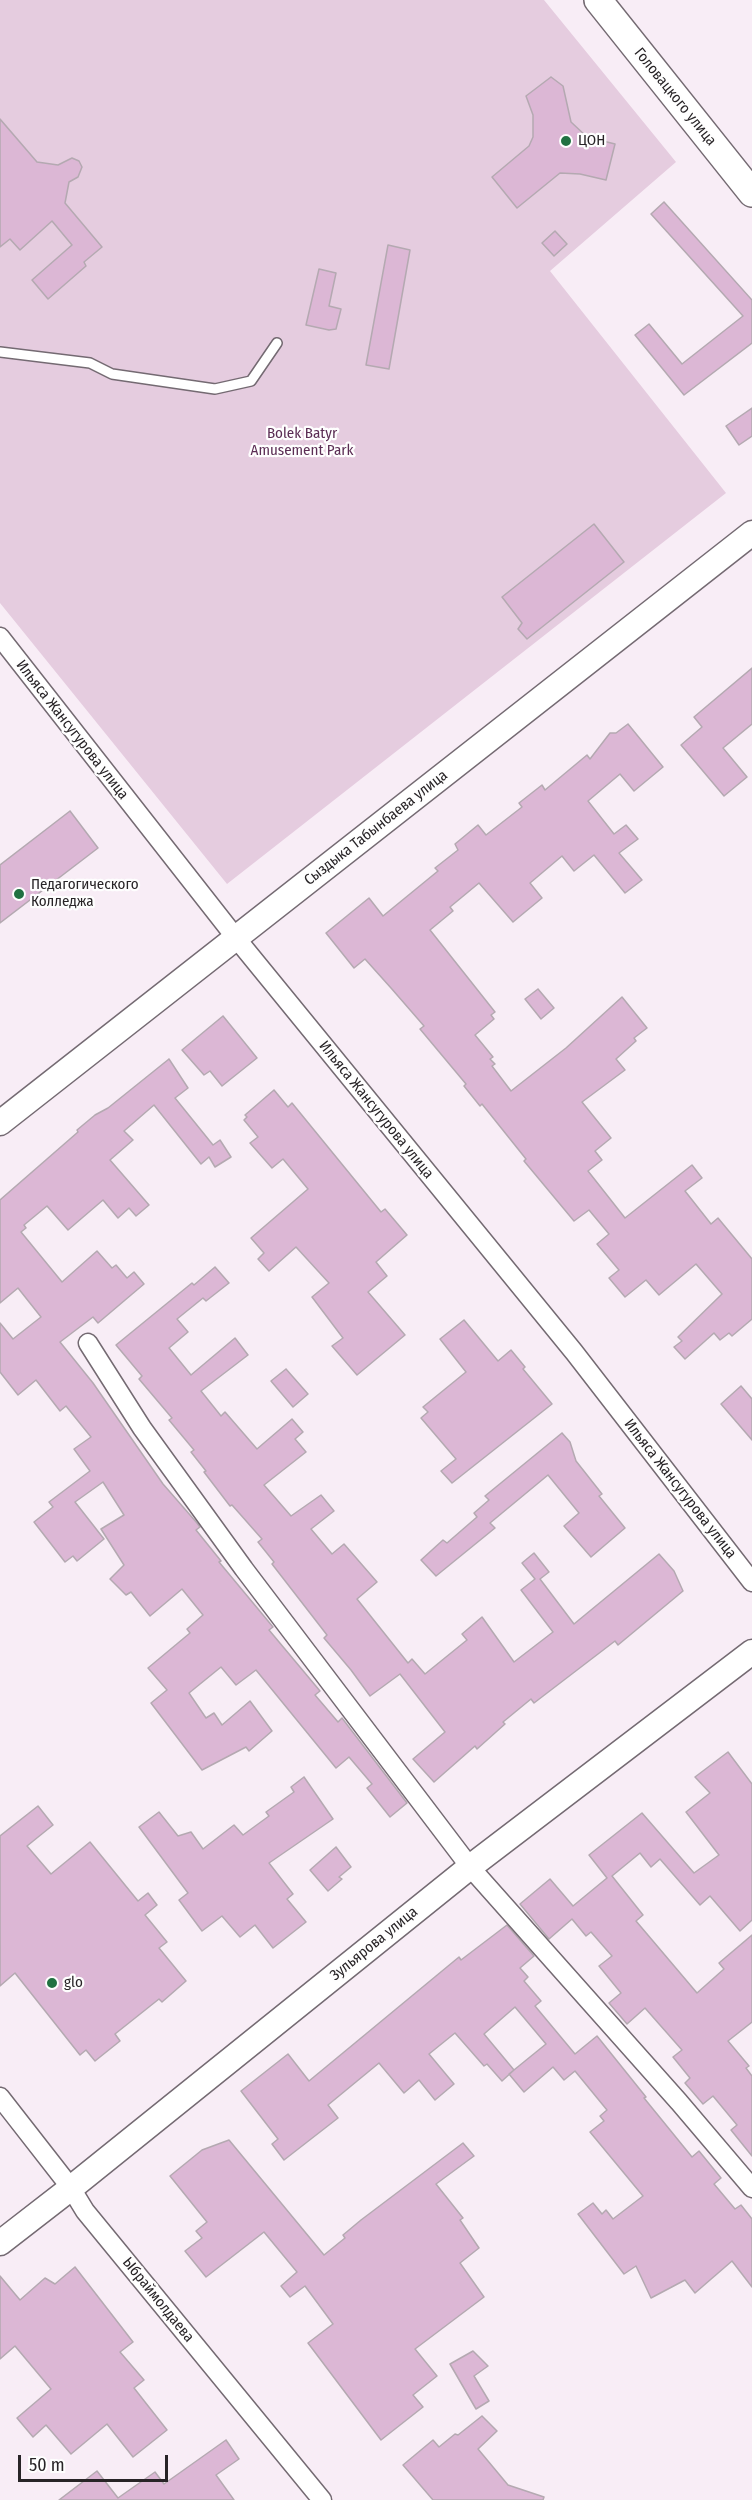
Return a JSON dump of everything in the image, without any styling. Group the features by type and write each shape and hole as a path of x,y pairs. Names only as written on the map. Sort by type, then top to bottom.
{"main road":[{"name":"Головацкого улица","path":"598,0 752,193"}],"street":[{"name":"Сыздыка Табынбаева улица","path":"0,1123 752,533"},
{"name":"Ильяса Жансугурова улица","path":"0,637 236,938 574,1352 752,1582"},
{"path":"88,1343 142,1428 244,1569 470,1867 679,2102 752,2188"},
{"name":"Зульярова улица","path":"0,2243 470,1867 752,1652"},
{"name":"Ыбраймолдаева","path":"0,2097 71,2188 85,2211 321,2500"}],"lane":[{"path":"0,352 90,363 112,374 215,389 251,381 277,343"}],"green space":[{"name":"Bolek Batyr Amusement Park","path":"0,0 544,0 676,162 550,271 726,493 227,884 0,603"}],"building":[{"name":"ЦОН","path":"551,77 563,86 571,122 587,137 615,144 606,180 580,174 560,173 517,208 492,177 529,146 533,137 533,115 526,96"},
{"path":"0,119 37,162 58,165 72,158 79,161 82,167 78,177 69,182 65,203 102,247 84,262 86,266 48,299 32,280 72,245 52,221 20,250 10,239 0,247"},
{"path":"664,202 752,300 752,343 684,395 635,335 649,324 682,364 743,316 651,214"},
{"path":"555,231 567,244 554,256 542,243"},
{"path":"388,245 410,250 389,369 366,365"},
{"path":"319,269 336,273 329,306 341,309 336,329 329,330 306,325"},
{"path":"752,408 752,436 739,445 726,426"},
{"path":"594,524 624,562 527,639 518,629 522,623 502,597"},
{"path":"752,668 752,724 723,748 747,777 724,796 681,745 702,727 694,717"},
{"path":"628,724 663,767 634,791 620,774 588,801 614,834 626,825 638,839 619,853 642,880 625,893 594,855 574,871 562,856 530,883 542,898 513,922 479,883 450,907 453,911 430,930 495,1012 491,1015 494,1019 475,1035 493,1057 490,1059 495,1064 492,1066 511,1091 566,1048 622,997 647,1028 634,1038 636,1041 616,1059 625,1070 582,1102 611,1138 595,1151 602,1160 588,1171 625,1218 692,1165 702,1178 685,1191 711,1224 718,1218 752,1259 752,1319 732,1336 729,1333 720,1340 714,1333 685,1359 674,1347 682,1341 678,1337 722,1294 696,1264 659,1295 646,1280 625,1297 609,1278 619,1270 597,1244 609,1234 589,1210 574,1221 420,1029 424,1026 365,959 354,968 326,933 369,898 383,916 438,871 435,868 458,850 455,844 478,825 486,835 522,807 519,803 542,785 545,790 587,755 590,759 610,733 616,733"},
{"name":"Педагогического Колледжа","path":"70,811 98,848 0,923 0,865"},
{"path":"538,989 554,1008 541,1019 525,999"},
{"path":"223,1016 257,1058 222,1086 210,1071 204,1075 182,1050"},
{"path":"169,1059 188,1088 175,1098 213,1145 220,1140 231,1157 215,1167 209,1157 201,1164 154,1105 124,1131 133,1140 110,1160 149,1205 136,1216 129,1208 118,1218 103,1200 68,1230 47,1206 24,1225 26,1228 21,1232 62,1282 97,1251 112,1268 116,1265 127,1278 134,1272 144,1284 98,1323 93,1317 60,1342 93,1383 163,1484 200,1527 196,1530 221,1561 219,1562 273,1627 269,1630 320,1691 315,1695 338,1722 342,1718 407,1803 390,1817 367,1788 372,1784 349,1757 336,1768 256,1670 236,1685 221,1667 189,1693 206,1718 214,1713 222,1725 250,1701 272,1731 249,1751 246,1747 202,1770 151,1703 167,1690 148,1668 190,1633 187,1629 203,1615 182,1589 150,1616 131,1592 126,1595 110,1579 124,1565 101,1529 124,1515 103,1482 75,1502 104,1539 77,1561 73,1556 65,1562 34,1522 53,1507 49,1502 90,1471 74,1449 91,1437 66,1406 60,1411 36,1380 18,1395 0,1372 0,1323 13,1339 41,1317 18,1288 0,1303 0,1200 78,1132 77,1130"},
{"path":"274,1090 288,1107 292,1103 381,1212 385,1209 407,1235 376,1262 387,1276 368,1292 405,1335 357,1375 332,1346 343,1338 312,1297 329,1283 296,1247 269,1271 258,1259 264,1253 251,1238 308,1189 283,1159 272,1168 250,1143 258,1137 244,1120 247,1117 245,1115"},
{"path":"215,1267 229,1283 206,1301 203,1298 177,1319 188,1332 169,1348 191,1375 235,1338 248,1355 201,1391 221,1416 225,1412 257,1449 292,1419 303,1432 295,1439 306,1452 264,1485 291,1516 321,1495 334,1511 311,1529 332,1554 344,1544 377,1582 357,1599 408,1663 412,1659 425,1674 467,1640 462,1634 482,1617 514,1662 553,1632 521,1590 535,1579 522,1563 534,1553 549,1572 540,1579 574,1624 659,1554 674,1571 683,1591 618,1645 615,1641 534,1703 531,1699 503,1722 505,1724 477,1749 475,1746 434,1782 413,1759 445,1732 400,1674 370,1696 324,1638 327,1635 272,1564 274,1562 258,1542 262,1539 232,1505 230,1506 204,1472 206,1471 191,1452 194,1450 169,1420 172,1418 139,1379 142,1376 116,1345"},
{"path":"464,1320 498,1361 511,1350 525,1367 523,1369 552,1404 452,1483 441,1471 456,1459 421,1418 428,1412 423,1407 466,1372 440,1339"},
{"path":"286,1369 308,1394 293,1407 271,1381"},
{"path":"741,1386 752,1399 752,1440 721,1404"},
{"path":"562,1433 570,1442 576,1461 602,1494 599,1496 625,1528 591,1557 564,1526 579,1513 548,1475 490,1523 495,1528 436,1576 421,1560 443,1540 447,1543 477,1517 474,1513 489,1500 485,1496"},
{"path":"728,1752 752,1784 752,1920 740,1931 710,1896 700,1905 660,1859 651,1867 640,1853 612,1876 643,1915 636,1921 697,1993 724,1969 719,1963 752,1935 752,2022 728,2041 749,2066 746,2068 752,2076 752,2156 731,2130 737,2125 713,2096 703,2104 685,2083 690,2078 673,2057 682,2050 645,2008 627,2024 609,2003 621,1993 599,1966 612,1956 591,1932 586,1936 572,1919 549,1939 520,1904 550,1879 573,1906 607,1878 589,1855 642,1813 694,1873 719,1855 686,1812 710,1793 695,1777"},
{"path":"304,1777 333,1819 269,1863 293,1894 287,1899 306,1922 273,1948 255,1925 240,1937 222,1916 202,1931 179,1900 188,1893 139,1827 159,1812 178,1836 191,1832 203,1849 234,1825 243,1835 269,1816 266,1812 294,1792 291,1787"},
{"path":"38,1806 53,1825 27,1846 51,1874 90,1842 138,1901 148,1893 157,1905 145,1915 167,1942 159,1948 186,1981 162,2002 159,1999 115,2034 120,2041 95,2061 86,2050 80,2055 15,1973 0,1986 0,1836"},
{"path":"336,1847 351,1867 339,1877 342,1879 328,1891 310,1870"},
{"path":"507,1925 534,1956 520,1968 528,1977 524,1981 541,2001 535,2006 575,2054 597,2036 692,2157 699,2151 721,2178 714,2184 735,2209 741,2205 752,2219 752,2287 732,2261 695,2293 685,2280 651,2298 636,2266 624,2274 578,2214 593,2203 602,2214 606,2210 613,2219 643,2196 590,2132 604,2121 600,2116 607,2110 575,2071 564,2080 553,2067 524,2092 509,2074 502,2081 487,2064 484,2066 455,2033 429,2054 454,2084 435,2100 419,2080 404,2093 379,2063 328,2105 338,2118 284,2160 272,2144 278,2139 241,2091 288,2054 309,2081 459,1957 461,1960","holes":["515,2007 546,2044 514,2070 484,2034"]},
{"path":"229,2140 324,2255 345,2238 343,2235 361,2220 463,2143 474,2156 436,2184 463,2218 460,2220 479,2248 460,2263 484,2297 415,2349 437,2376 413,2395 423,2407 381,2440 308,2343 333,2324 305,2286 290,2297 281,2286 297,2272 264,2232 206,2277 185,2251 202,2238 196,2231 207,2222 170,2176 202,2150"},
{"path":"75,2267 133,2342 120,2352 144,2380 134,2388 167,2430 133,2457 107,2424 71,2454 46,2425 33,2437 17,2418 51,2389 15,2346 0,2359 0,2276 20,2300 45,2278 55,2284"},
{"path":"473,2351 488,2366 474,2376 489,2401 476,2409 450,2364"},
{"path":"482,2416 497,2431 478,2449 508,2485 544,2497 543,2500 433,2500 403,2465 433,2440 439,2447"},
{"path":"226,2440 239,2459 216,2475 234,2500 59,2500 97,2471 118,2498 155,2472 164,2484"}],"place":[{"name":"ЦОН","path":"566,141"},
{"name":"Педагогического Колледжа","path":"19,894"},
{"name":"glo","path":"52,1983"}]}
